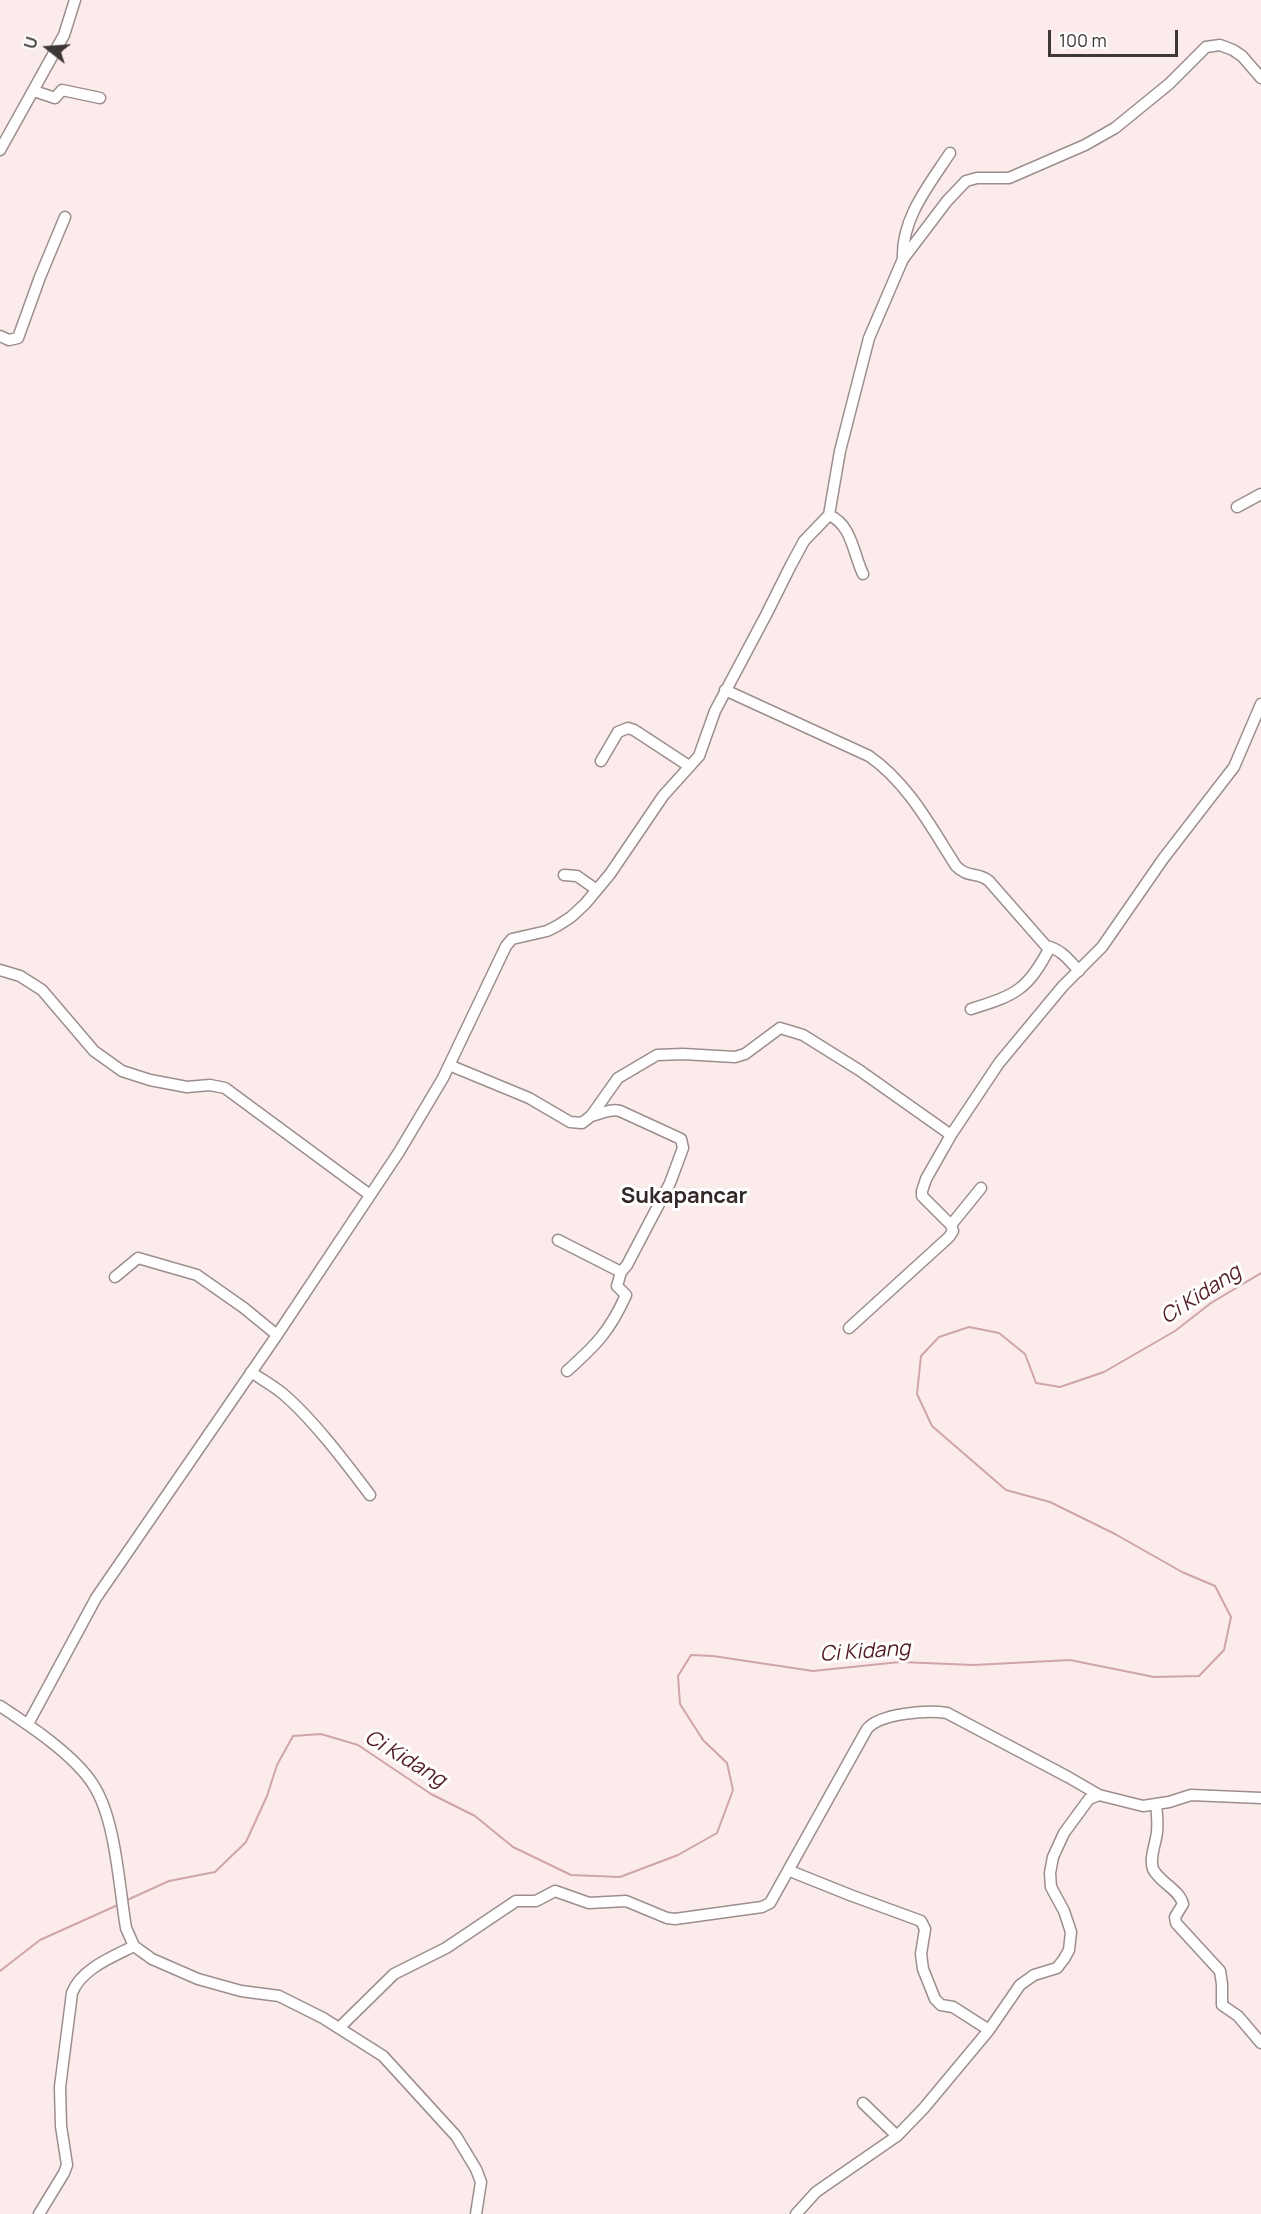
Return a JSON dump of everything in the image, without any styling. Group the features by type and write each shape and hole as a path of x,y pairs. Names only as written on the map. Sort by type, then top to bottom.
{"street":[{"path":"0,150 65,31 75,0"},
{"path":"28,1724 96,1598 277,1335 399,1152 449,1065 506,946 512,939 547,931 571,917 610,874 663,796 699,756 725,690 804,541 829,515 840,451 869,338 903,259 947,201 966,181 977,178 1009,178 1085,145 1115,128 1169,84 1206,47 1220,45 1233,50 1242,56 1261,78"},
{"path":"34,91 55,98 62,90 100,98"},
{"path":"903,259 903,250 913,211 950,153"},
{"path":"0,336 9,340 18,338 40,277 66,217"},
{"path":"1237,507 1261,494"},
{"path":"829,515 847,529 856,561 863,574"},
{"path":"725,690 869,756 882,766 913,800 956,866 963,873 981,875 989,880 1046,946 1061,952 1079,971"},
{"path":"849,1328 944,1243 953,1231 951,1225 922,1196 926,1179 951,1135 999,1064 1063,986 1102,947 1163,859 1234,767 1261,704"},
{"path":"601,761 618,732 631,728 689,766"},
{"path":"564,875 578,876 597,890"},
{"path":"971,1009 1000,1000 1020,989 1039,969 1050,947"},
{"path":"0,970 20,976 42,990 94,1051 122,1071 150,1080 187,1087 210,1084 225,1088 370,1195"},
{"path":"449,1065 529,1098 570,1122 582,1124 591,1116 618,1078 657,1055 740,1055 780,1028 804,1035 951,1135"},
{"path":"567,1371 593,1349 611,1327 626,1295 617,1286 621,1272 627,1265 670,1183 684,1143 681,1139 620,1111 611,1110 604,1114 591,1116"},
{"path":"951,1225 981,1188"},
{"path":"558,1240 621,1272"},
{"path":"115,1277 138,1258 197,1275 277,1335"},
{"path":"251,1372 295,1405 370,1495"},
{"path":"0,1706 28,1724 78,1766 94,1785 105,1808 126,1928 134,1946 152,1959 198,1979 241,1991 279,1996 339,2028 383,2056 456,2136 480,2176 476,2214"},
{"path":"339,2028 394,1974 446,1948 518,1900 536,1901 555,1891 589,1903 626,1901 675,1919 766,1905 774,1900 867,1729 879,1720 920,1713 947,1713 1090,1788 1099,1795 1143,1806 1191,1795 1261,1798"},
{"path":"796,2214 816,2192 897,2136 924,2108 989,2030 1020,1985 1034,1975 1057,1968 1069,1950 1071,1932 1064,1911 1051,1887 1050,1873 1053,1857 1064,1833 1084,1804 1099,1795"},
{"path":"1156,1804 1158,1831 1152,1867 1181,1897 1183,1904 1175,1917 1176,1923 1220,1971 1222,2005 1238,2016 1261,2043"},
{"path":"790,1871 921,1921 925,1929 921,1954 923,1969 935,1999 940,2005 953,2007 989,2030"},
{"path":"39,2214 67,2165 61,2126 60,2087 75,1984 111,1957 134,1946"},
{"path":"863,2103 897,2136"}],"waterway":[{"name":"Ci Kidang","path":"125,1901 169,1881 215,1872 246,1842 267,1796 277,1765 293,1736 321,1734 358,1745 431,1794 475,1816 513,1847 571,1875 620,1877 678,1855 717,1833 733,1790 727,1763 703,1740 680,1704 678,1676 691,1655 713,1656 813,1671 900,1662 974,1665 1070,1660 1154,1677 1199,1676 1224,1650 1231,1617 1215,1586 1182,1572 1115,1534 1050,1502 1006,1490 932,1426 917,1394 921,1356 939,1337 969,1327 999,1333 1025,1354 1036,1383 1060,1387 1104,1372 1175,1331 1211,1303 1261,1273"},
{"name":"Ci Kidang","path":"0,1971 40,1940 120,1904"}],"district":[{"name":"Sukapancar","path":"684,1197"}]}
